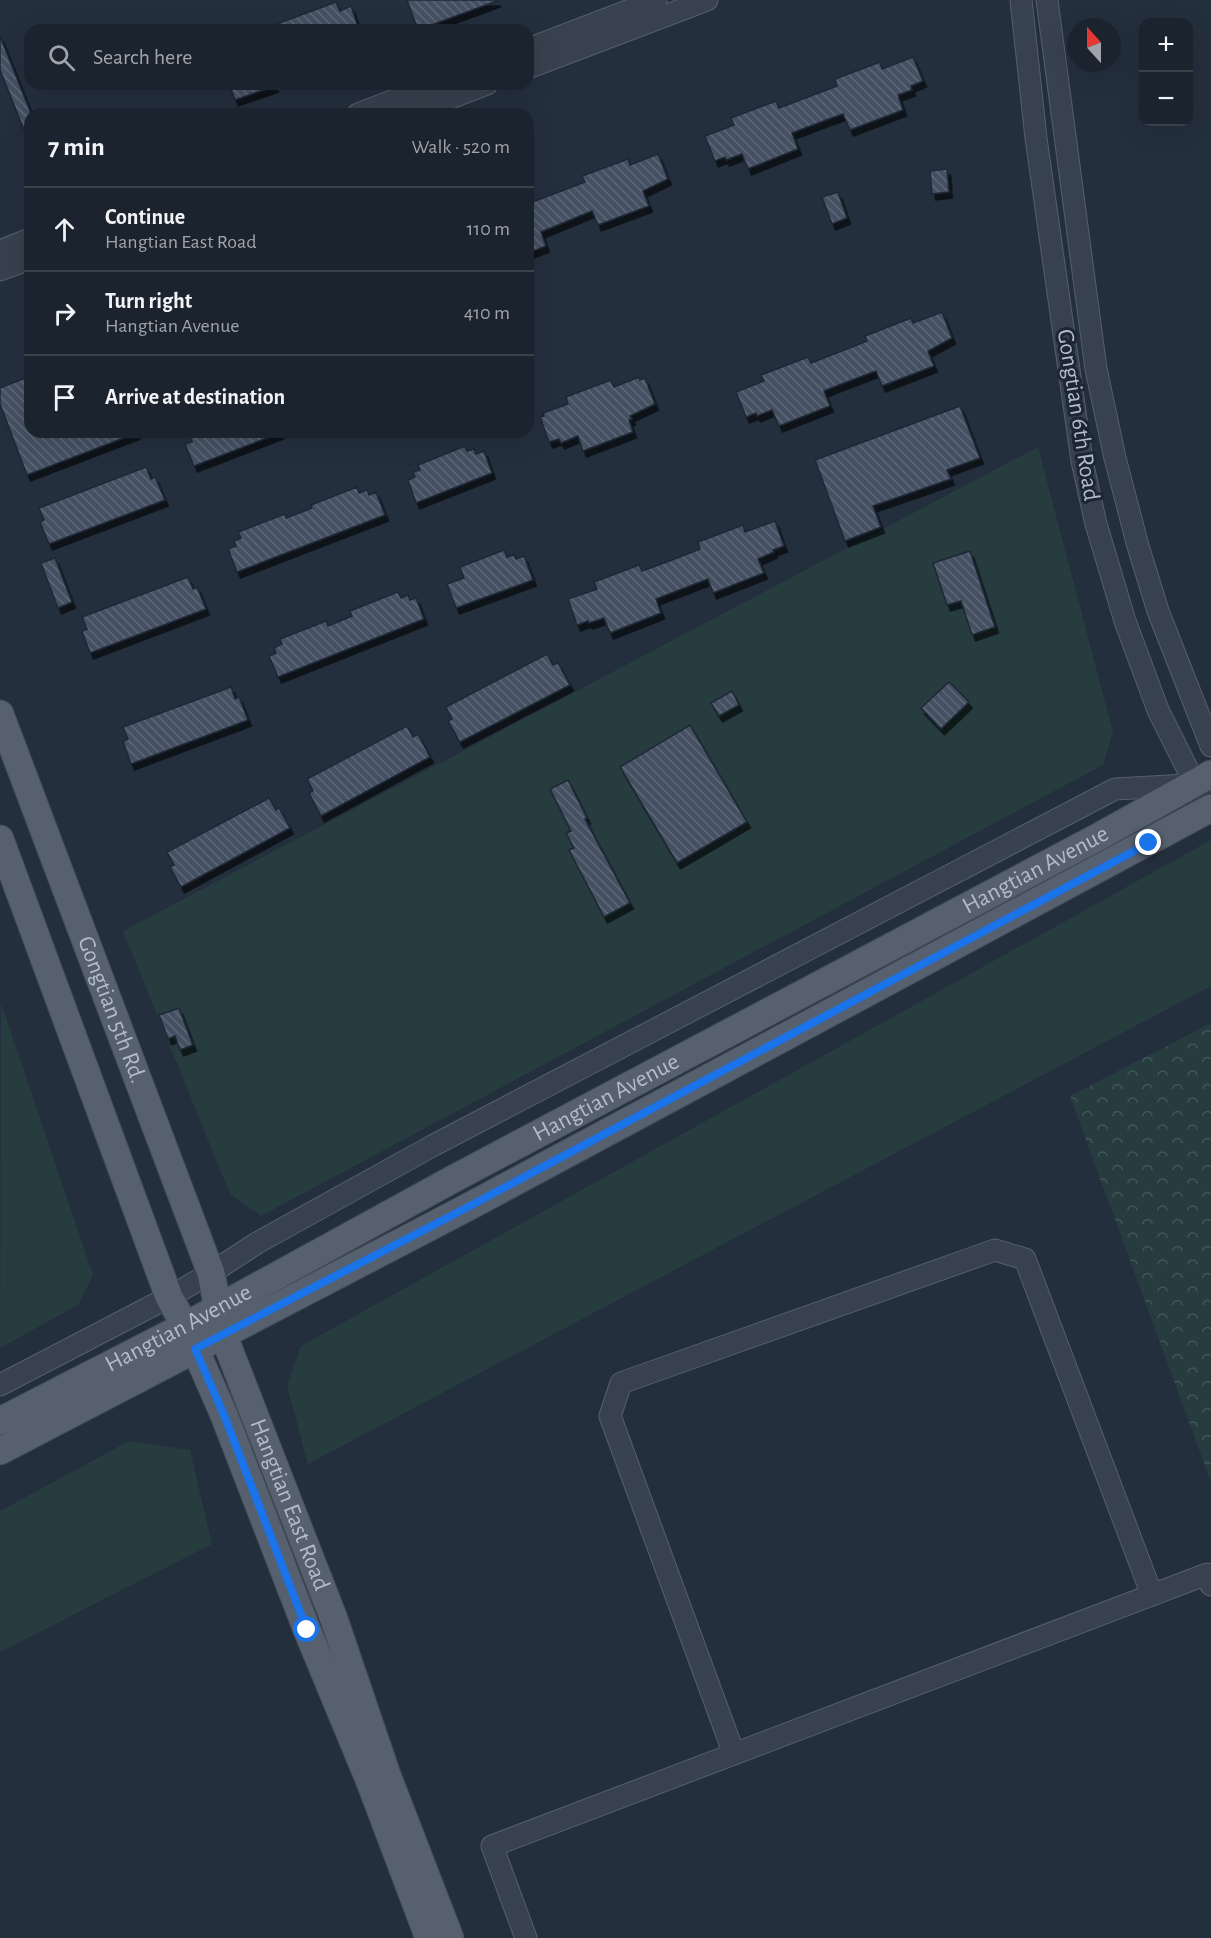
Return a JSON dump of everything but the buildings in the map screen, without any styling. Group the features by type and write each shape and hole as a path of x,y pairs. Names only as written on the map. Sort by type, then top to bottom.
{"main road":[{"name":"Gongtian 5th Rd.","path":"0,714 211,1273 218,1308"},
{"name":"Hangtian Avenue","path":"0,1451 190,1338 218,1308 455,1178 1202,780"},
{"name":"Hangtian Avenue","path":"0,1421 190,1338 223,1334 468,1207 1209,809"},
{"name":"Gongtian 5th Rd.","path":"0,839 168,1297 190,1338"},
{"name":"Hangtian East Road","path":"218,1308 223,1334 334,1619 387,1774 450,1938"},
{"name":"Hangtian East Road","path":"190,1338 224,1415 307,1630 370,1782 429,1938"}],"street":[{"path":"534,47 656,0"},
{"path":"534,66 707,0"},
{"name":"Gongtian 6th Road","path":"1021,0 1036,138 1082,461 1096,524 1125,621 1158,710 1202,780 1209,809"},
{"name":"Gongtian 6th Road","path":"1047,0 1096,369 1115,458 1158,611 1211,746"},
{"path":"374,108 420,90"},
{"path":"425,108 471,90"},
{"path":"0,251 24,241"},
{"path":"0,270 24,261"},
{"path":"0,1385 168,1297 257,1243 434,1145 1115,789 1202,780"},
{"path":"734,1754 610,1416 621,1383 994,1250 1025,1259 1152,1595"},
{"path":"526,1938 492,1846 1207,1574 1211,1585"}],"green space":[{"path":"1038,447 1113,732 1103,765 261,1216 230,1194 123,931"},
{"path":"1211,840 1211,986 308,1464 287,1386 301,1346"},
{"path":"1,1003 93,1275 78,1305 0,1348"},
{"path":"1211,1023 1211,1482 1070,1096"},
{"path":"129,1441 190,1450 212,1544 0,1652 0,1511"}],"route":[{"path":"307,1630 224,1415 195,1349 468,1207 1149,843"}]}
